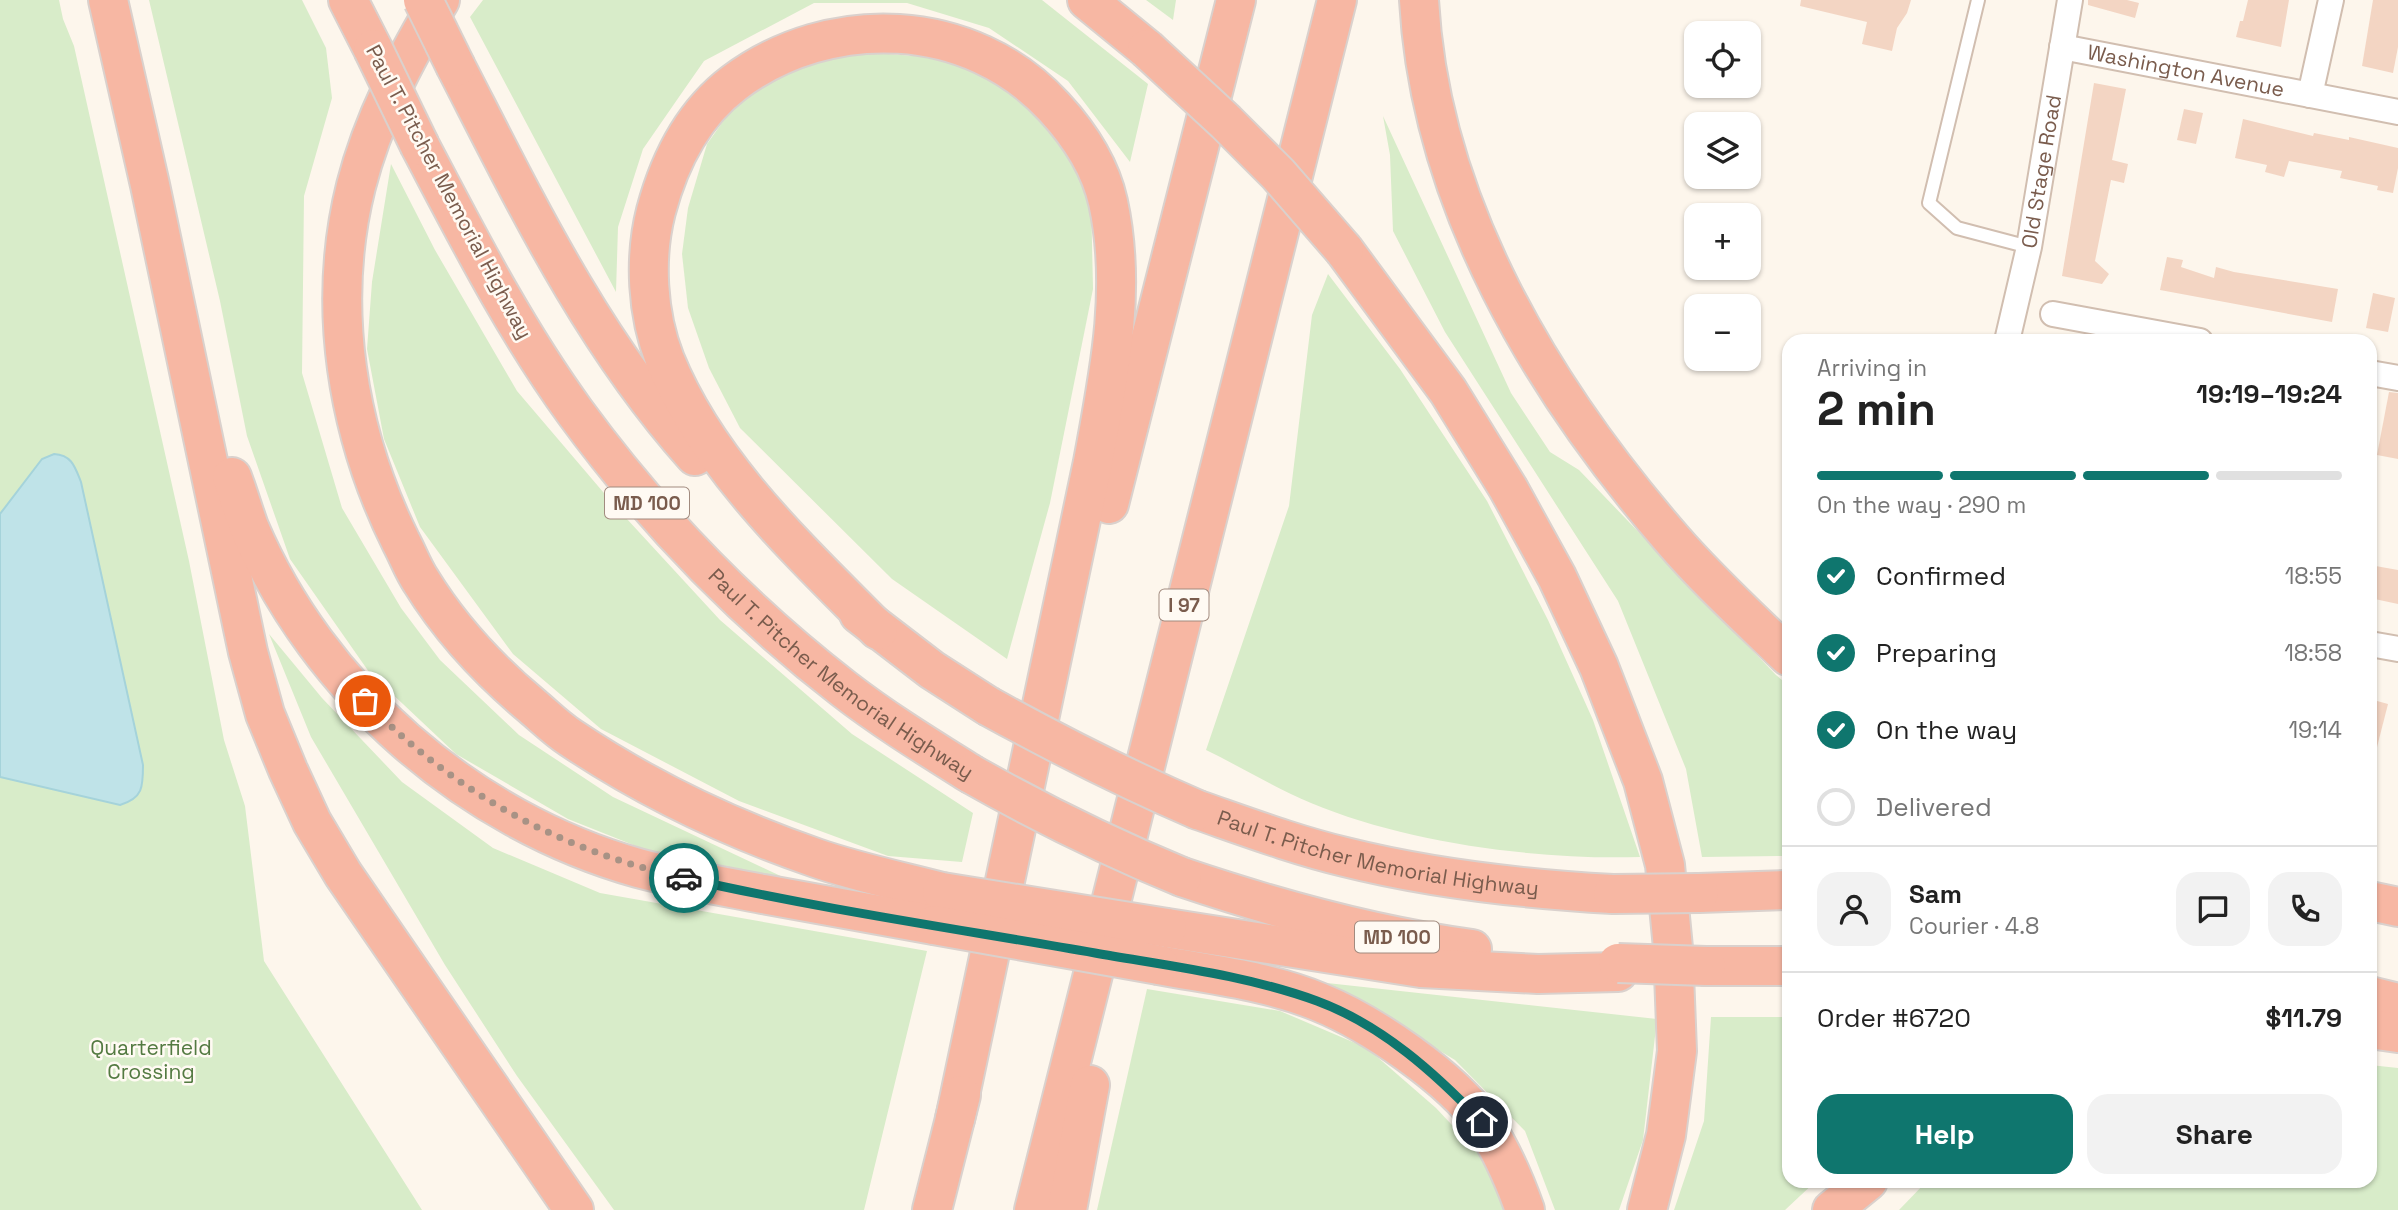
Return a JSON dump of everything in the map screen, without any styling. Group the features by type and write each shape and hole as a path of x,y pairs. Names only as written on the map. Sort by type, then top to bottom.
{"highway":[{"path":"108,0 150,185 248,652 270,725 312,822 343,874 575,1210"},
{"name":"Paul T. Pitcher Memorial Highway","path":"348,0 420,146 494,286 575,412 640,496 701,561 763,622 844,689 907,734 1042,814 1104,845 1182,877 1272,907 1402,938 1618,967"},
{"name":"Paul T. Pitcher Memorial Highway","path":"423,0 544,237 580,301 623,364 684,444 798,565 932,670 988,706 1130,781 1198,810 1273,837 1345,857 1411,871 1544,890 1614,894 1782,890"},
{"path":"440,0 412,46 374,125 355,188 344,258 342,338 355,414 380,500 421,580 456,630 507,685 568,736 646,784 727,825 938,908 1159,965 1263,985 1319,1002 1366,1025 1408,1052 1446,1084 1482,1122 1508,1164 1525,1210"},
{"path":"1087,0 1147,49 1226,122 1278,174 1344,250 1448,391 1508,488 1557,577 1599,667 1643,781 1665,865 1673,948 1677,1051 1666,1135 1647,1210"},
{"path":"932,1210 1236,0"},
{"name":"I 97","path":"1034,1210 1337,0"},
{"path":"1419,0 1424,60 1457,191 1490,267 1522,327 1562,394 1672,540 1782,650"},
{"path":"878,630 786,537 714,448 687,405 664,358 652,310 648,267 652,227 663,186 680,145 701,116 731,85 775,57 816,41 868,33 916,34 961,46 994,61 1039,90 1068,121 1092,160 1107,198 1116,247 1117,296 1112,357 1096,449 955,1119"},
{"path":"150,185 225,455 250,527 279,586 313,640 350,686 396,732 456,780 517,818 573,845 638,868 708,884 1167,928 1421,968 1538,974 1618,967 1782,966"},
{"path":"1067,1210 1186,595"},
{"path":"2377,998 2398,1003"},
{"path":"2377,1030 2398,1033"},
{"path":"1832,1210 1859,1188"}],"street":[{"name":"Old Stage Road","path":"2009,334 2029,247 2070,0"},
{"path":"2310,95 2331,0"},
{"name":"Washington Avenue","path":"2062,47 2398,112"},
{"path":"2053,314 2162,334"},
{"path":"2377,374 2398,379"},
{"path":"2377,645 2398,649"}],"lane":[{"path":"1978,0 1929,203 1957,229 2029,247"}],"green space":[{"name":"Quarterfield Crossing","path":"0,0 59,0 74,46 189,561 224,740 245,806 264,961 422,1210 0,1210"},
{"path":"149,0 302,0 326,48 332,98 304,196 302,373 342,508 401,608 440,660 519,735 613,797 804,887 676,862 568,819 456,754 369,672 290,559 247,436 220,301"},
{"path":"483,0 1042,0 1148,84 1130,162 1068,81 989,28 907,3 814,3 704,61 643,149 618,227 616,292 470,17"},
{"path":"1146,0 1176,0 1173,20"},
{"path":"849,51 941,58 1019,94 1069,153 1091,196 1093,289 1050,503 1007,659 892,579 740,428 709,368 688,308 682,254 688,208 707,144 731,110 765,84 803,64"},
{"path":"1383,116 1511,393 1550,452 1579,470 1782,680 1782,856 1702,857 1686,769 1618,601 1445,332 1393,231 1390,155"},
{"path":"391,164 435,250 517,391 615,506 720,620 852,734 973,813 962,862 888,856 739,801 601,729 513,654 420,527 384,439 367,349 372,282"},
{"path":"1328,274 1400,369 1487,501 1548,620 1593,720 1640,857 1516,852 1388,829 1311,803 1206,750 1289,506 1312,315"},
{"path":"269,634 322,698 402,782 493,848 600,893 927,951 864,1210 614,1210 517,1076 445,965 311,737"},
{"path":"1327,983 1657,1019 1643,1140 1619,1210 1555,1210 1525,1131 1455,1060"},
{"path":"1147,989 1280,1011 1367,1048 1436,1108 1482,1157 1505,1210 1097,1210"},
{"path":"1711,1017 1782,1017 1782,1188 1809,1188 1785,1210 1674,1210 1704,1121"},
{"path":"2377,1066 2398,1068 2398,1210 1899,1210 1920,1188 2377,1188"}],"water":[{"path":"54,454 69,459 81,482 143,765 140,791 133,799 120,805 0,777 0,514 42,459"}],"building":[{"path":"1801,0 1911,0 1907,13 1897,28 1892,51 1862,44 1867,22 1800,6"},
{"path":"2088,0 2127,0 2139,3 2135,18 2088,5"},
{"path":"2248,0 2289,0 2281,47 2236,37"},
{"path":"2373,0 2398,0 2398,47 2393,73 2362,66"},
{"path":"2094,83 2126,89 2112,160 2128,164 2124,183 2111,180 2095,261 2109,274 2102,284 2062,276"},
{"path":"2184,109 2203,113 2196,144 2177,140"},
{"path":"2243,119 2313,136 2314,133 2349,140 2349,137 2398,148 2398,168 2393,193 2377,190 2378,186 2340,178 2342,171 2289,161 2284,177 2265,172 2267,165 2235,158"},
{"path":"2167,257 2183,260 2181,267 2214,278 2216,267 2338,289 2332,322 2160,290"},
{"path":"2373,293 2395,298 2388,332 2366,328"},
{"path":"2389,392 2398,393 2398,459 2377,455"},
{"path":"2377,566 2398,570 2398,604 2377,600"},
{"path":"2377,701 2388,704 2377,747"}],"way so far":[{"path":"365,701 396,732 456,780 517,818 573,845 638,868 684,878"}],"route":[{"path":"684,878 1263,985 1319,1002 1366,1025 1408,1052 1446,1084 1482,1122"}]}
